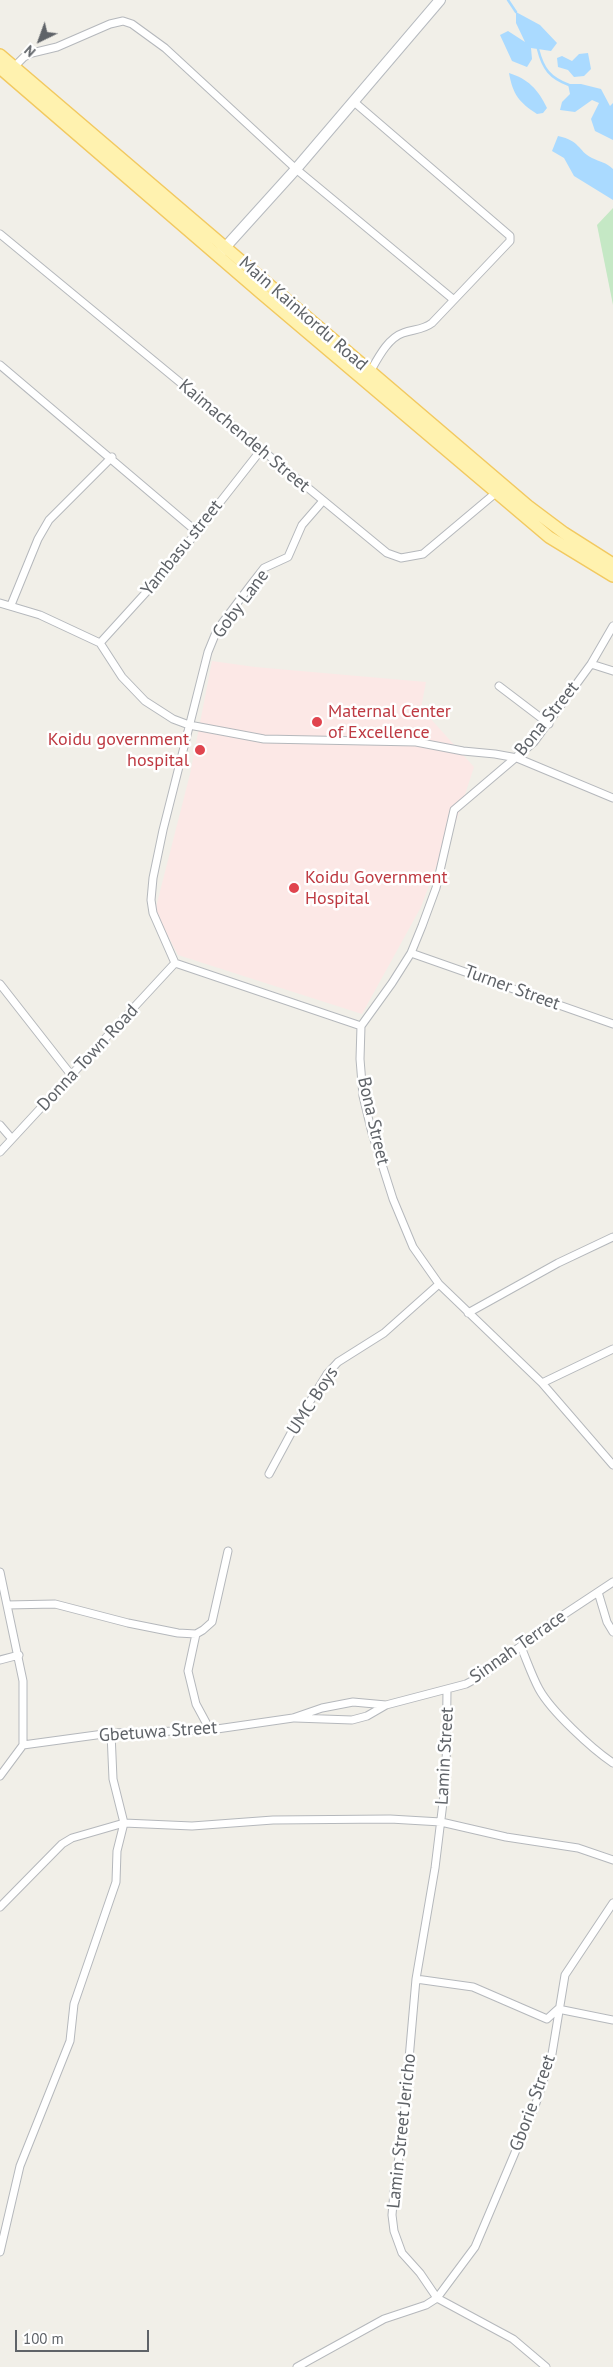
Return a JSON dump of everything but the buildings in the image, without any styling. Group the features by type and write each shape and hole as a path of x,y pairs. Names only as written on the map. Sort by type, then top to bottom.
{"main road":[{"path":"221,251 296,170 353,101 415,32 440,0"},
{"path":"0,55 80,130"},
{"path":"0,68 80,130 500,488 566,549 613,576"},
{"name":"Main Kainkordu Road","path":"319,335 370,372 432,432"},
{"path":"500,488 564,533 613,564"}],"street":[{"path":"14,67 24,57 32,53 57,47 110,24 123,21 132,24 165,48 296,170 454,300"},
{"path":"353,101 510,236 510,241 424,329 402,333 393,339 370,372"},
{"name":"Kaimachendeh Street","path":"0,234 386,553 400,558 409,558 423,554 500,488"},
{"path":"0,364 112,457 197,532"},
{"name":"Yambasu street","path":"100,643 170,566 261,450"},
{"path":"11,605 38,539 49,520 112,457"},
{"name":"Goby Lane","path":"175,963 153,913 151,900 163,830 208,652 217,630 264,568 288,557 302,525 322,502"},
{"path":"0,603 40,615 100,643 122,677 145,701 173,719 189,725 264,739 416,742 463,752 516,758 613,798"},
{"name":"Bona Street","path":"613,626 591,664 549,724 516,758 454,810 436,888 411,953 361,1026 360,1059 363,1096 372,1133 393,1199 413,1247 439,1284 542,1383 613,1464"},
{"path":"591,664 613,671"},
{"path":"499,686 549,724"},
{"name":"Turner Street","path":"411,953 613,1024"},
{"path":"175,963 361,1026"},
{"name":"Donna Town Road","path":"0,1152 175,963"},
{"path":"0,984 72,1076"},
{"path":"0,1125 12,1139"},
{"path":"468,1313 558,1263 613,1237"},
{"name":"UMC Boys","path":"269,1474 296,1424 327,1374 338,1362 384,1333 439,1284"},
{"path":"542,1383 613,1348"},
{"path":"7,1605 55,1604 136,1625 178,1633 196,1634 212,1622 228,1551"},
{"path":"0,1572 19,1655 23,1682 23,1745 0,1776"},
{"name":"Sinnah Terrace","path":"293,1718 352,1720 367,1716 386,1705 466,1684 485,1674 545,1627 613,1582"},
{"path":"598,1592 613,1632"},
{"path":"196,1634 188,1671 196,1704 210,1730"},
{"path":"521,1647 540,1690 548,1702 597,1752 613,1763"},
{"path":"0,1660 19,1655"},
{"name":"Lamin Street","path":"441,1822 448,1748 447,1690"},
{"name":"Sinnah Terrace","path":"293,1718 322,1708 352,1702 386,1705"},
{"name":"Gbetuwa Street","path":"23,1745 111,1733 210,1730 293,1718"},
{"path":"0,2252 20,2166 70,2042 74,2004 116,1882 116,1850 124,1823 113,1779 111,1733"},
{"path":"0,1907 62,1844 72,1838 124,1823 192,1826 272,1820 390,1818 441,1822 506,1837 578,1848 613,1860"},
{"name":"Lamin Street Jericho","path":"441,1822 416,1979 392,2215 394,2231 402,2254 420,2272 437,2298 513,2339 546,2367"},
{"name":"Gborie Street","path":"437,2298 475,2247 536,2103 552,2054 565,1975 613,1903"},
{"path":"416,1979 473,1987 547,2019 558,2009 613,2020"},
{"path":"297,2367 384,2319 426,2305 437,2298"}],"shaded area":[{"name":"Koidu Government Hospital","path":"212,661 255,667 426,682 421,708 474,767 450,840 435,869 421,907 362,1014 178,955 155,911 190,774"}],"green space":[{"path":"613,208 613,305 597,225"}],"water":[{"path":"516,12 540,25 557,43 551,51 531,48 532,59 527,67 512,61 500,35 508,31 525,42 516,23"},
{"path":"588,53 591,69 584,76 574,77 568,70 558,67 557,58 562,56 572,61 579,54"},
{"path":"509,73 522,78 536,90 547,108 543,113 537,114 521,102 515,92"},
{"path":"568,84 581,84 601,89 610,106 613,103 613,140 595,131 591,119 599,103 592,100 575,112 560,110 562,102 570,94"},
{"path":"558,136 571,140 587,155 613,169 613,200 574,176 564,158 552,151"}],"waterway":[{"path":"508,0 516,12"},
{"path":"538,49 542,62 548,72 569,85"}],"place":[{"name":"Maternal Center of Excellence","path":"317,722"},
{"name":"Koidu government hospital","path":"200,750"},
{"name":"Koidu Government Hospital","path":"294,888"}]}
